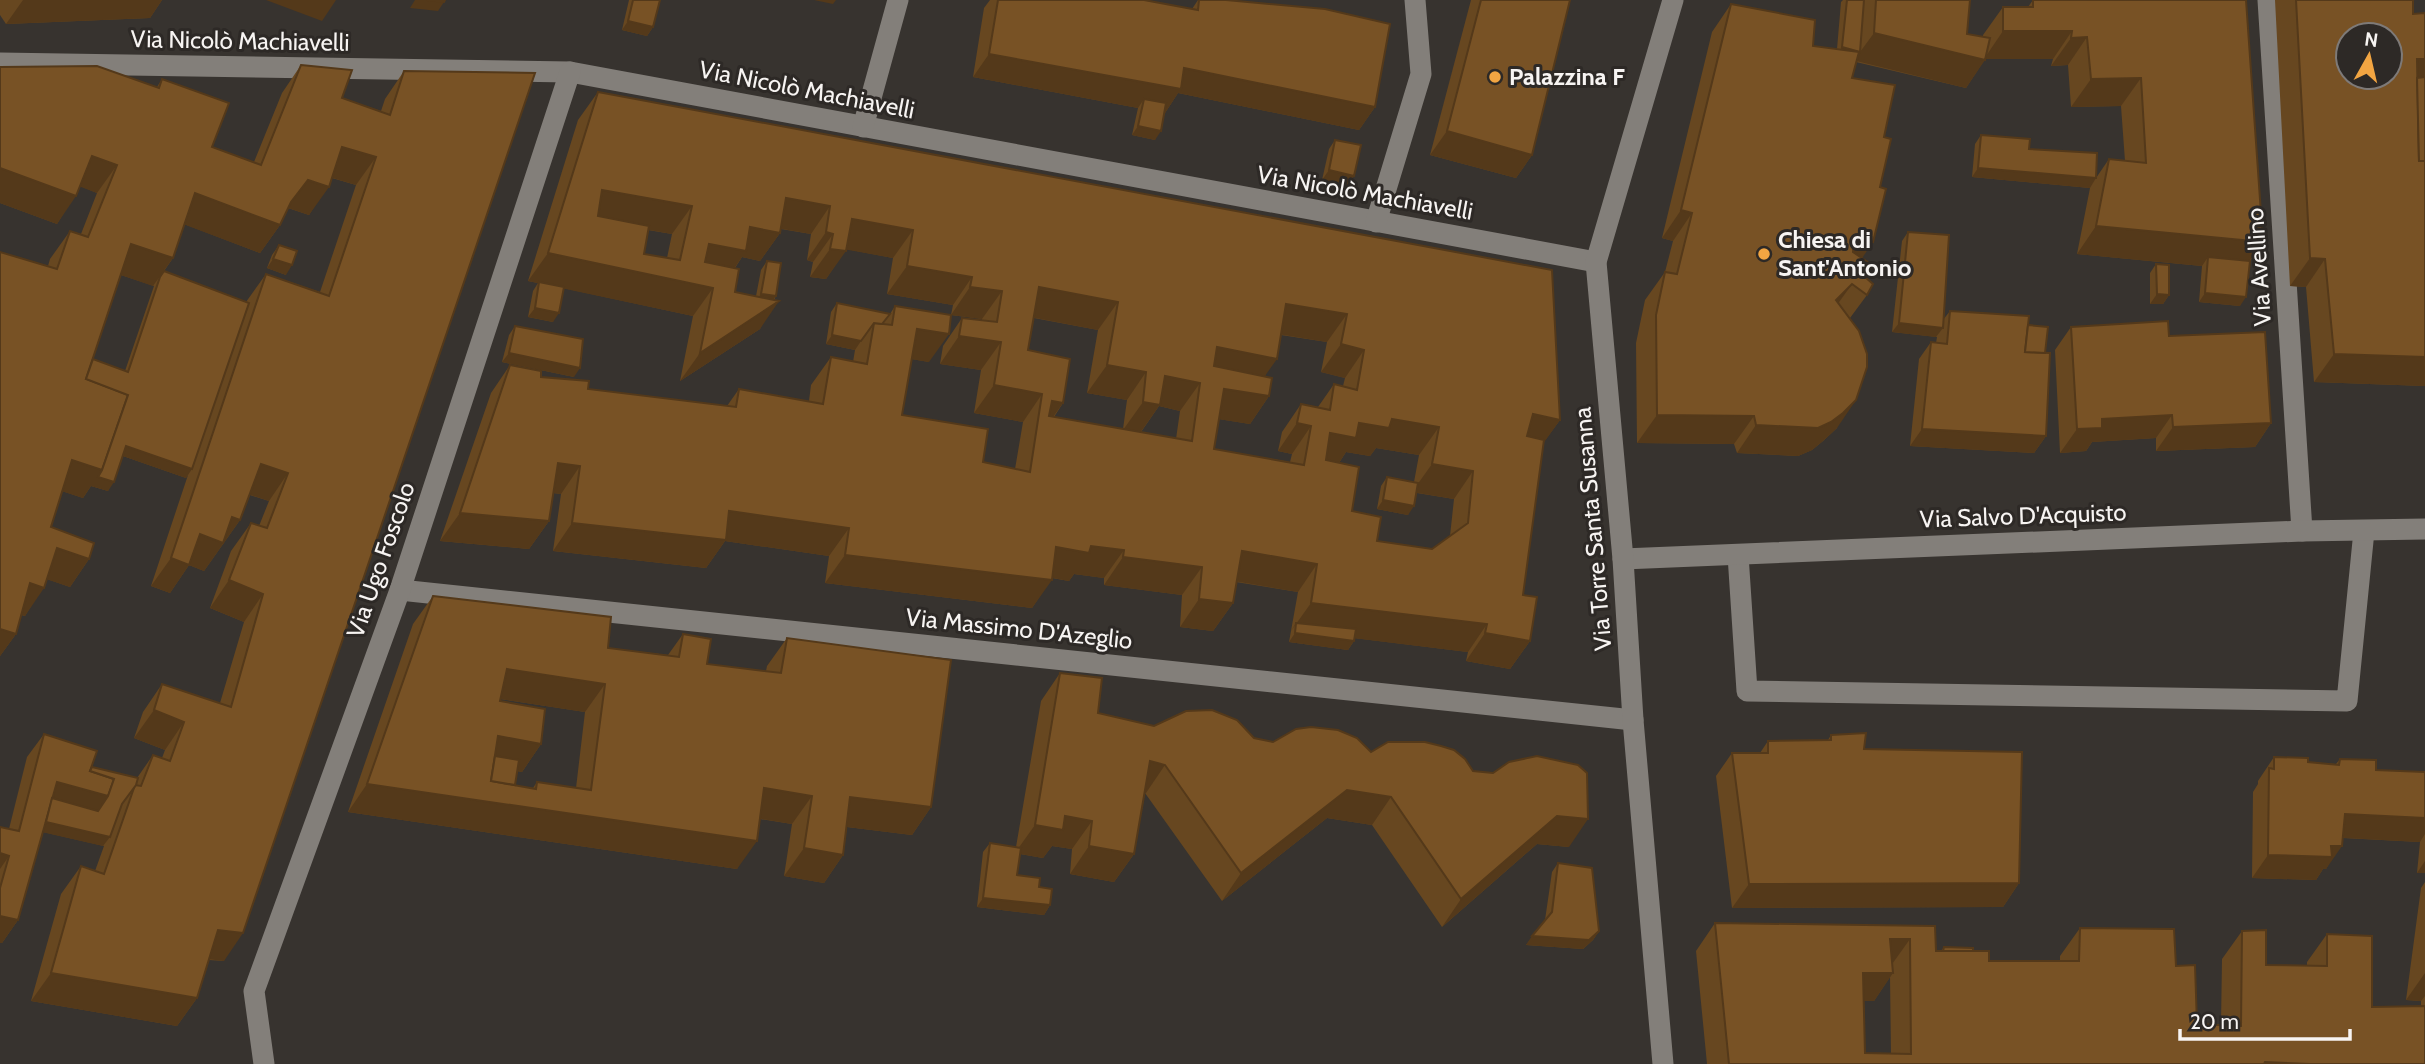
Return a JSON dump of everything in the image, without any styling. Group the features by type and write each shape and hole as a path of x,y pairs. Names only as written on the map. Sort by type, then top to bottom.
{"street":[{"path":"863,127 898,0"},
{"path":"1376,222 1421,74 1415,0"},
{"name":"Via Torre Santa Susanna","path":"1663,1064 1633,720 1623,558 1596,262 1674,0"},
{"name":"Via Avellino","path":"2268,0 2302,531"},
{"name":"Via Nicolò Machiavelli","path":"0,63 570,72 1596,262"},
{"name":"Via Ugo Foscolo","path":"264,1064 254,991 400,590 570,72"},
{"name":"Via Salvo D'Acquisto","path":"1623,558 2302,531 2425,529"},
{"path":"1738,555 1747,691 2347,701 2364,531"},
{"name":"Via Massimo D'Azeglio","path":"400,590 1633,720"}],"building":[{"path":"633,0 660,0 653,27 628,21"},
{"path":"998,0 1144,0 1198,10 1199,0 1226,0 1325,9 1390,24 1375,107 1184,68 1181,89 989,54"},
{"name":"Palazzina F","path":"1481,0 1570,0 1532,155 1447,131"},
{"path":"1847,0 1864,0 1860,52 1842,47"},
{"path":"1876,0 1970,0 1967,34 1990,38 1985,60 1874,33"},
{"path":"2033,0 2246,0 2263,242 2096,226 2109,159 2146,163 2141,78 2091,79 2087,37 2071,38 2072,31 2003,31 2003,7 2033,7"},
{"path":"2296,0 2413,0 2413,14 2425,13 2425,59 2417,59 2419,161 2425,161 2425,357 2334,354 2325,259 2310,258"},
{"name":"Chiesa di Sant'Antonio","path":"1731,4 1815,20 1813,46 1859,52 1852,78 1895,85 1884,137 1891,139 1880,187 1886,189 1873,242 1854,239 1853,252 1872,265 1864,276 1873,284 1867,295 1852,284 1836,300 1859,331 1867,354 1867,367 1856,400 1831,422 1818,428 1756,425 1754,416 1657,415 1656,315 1665,272 1677,274 1692,213 1681,210"},
{"path":"301,65 352,70 342,98 390,115 404,71 535,73 243,933 218,930 197,998 51,973 81,866 104,874 135,785 141,786 153,755 170,761 184,722 154,710 162,684 231,707 263,594 229,580 251,523 267,528 288,473 261,464 240,520 232,517 223,543 200,534 189,565 171,558 266,274 329,296 376,157 342,147 329,187 308,180 291,202 280,225 195,193 173,258 131,244 86,379 128,395 102,470 72,460 51,527 94,543 89,559 57,548 44,588 30,583 16,634 0,629 0,252 57,269 70,231 88,237 117,165 92,156 76,196 0,168 0,67 97,66 159,88 162,79 229,103 212,147 261,165"},
{"path":"2425,77 2425,161 2419,161 2417,78"},
{"path":"598,92 1552,270 1560,420 1533,414 1527,436 1544,440 1523,595 1537,597 1530,641 1485,633 1487,624 1311,603 1317,564 1242,551 1233,603 1199,599 1202,567 1123,557 1124,550 1091,546 1089,553 1056,547 1052,580 845,555 849,528 729,511 726,540 572,523 580,466 558,463 549,521 460,513 510,365 541,371 541,377 589,381 588,389 736,407 739,389 823,404 831,357 867,364 874,323 892,325 895,306 951,315 949,334 917,329 902,415 988,429 983,462 1030,472 1042,394 994,385 1001,342 959,336 962,318 997,322 1002,291 970,287 972,277 907,266 913,230 852,219 846,251 830,249 833,234 826,232 830,206 786,198 780,233 750,227 746,251 709,244 705,262 739,269 735,292 779,301 700,353 713,288 548,253","holes":["602,190 692,206 680,260 644,254 649,226 598,216","1039,287 1118,302 1107,365 1146,372 1143,402 1160,405 1165,376 1200,383 1192,441 1049,416 1052,401 1063,403 1070,359 1028,350","1286,304 1347,314 1341,344 1364,350 1357,390 1334,384 1330,410 1301,404 1297,423 1311,426 1304,465 1214,449 1224,389 1269,396 1272,378 1214,366 1217,347 1277,359","1392,419 1439,427 1432,464 1473,471 1468,523 1432,549 1377,541 1381,517 1352,511 1359,467 1326,460 1330,433 1356,438 1359,423 1389,428"]},
{"path":"1144,99 1166,103 1161,131 1138,126"},
{"path":"1981,135 2030,139 2029,149 2097,153 2096,178 1978,168"},
{"path":"1335,140 1361,145 1354,176 1329,170"},
{"path":"1908,232 1949,235 1943,328 1899,323"},
{"path":"279,245 297,251 292,265 273,259"},
{"path":"2208,257 2250,261 2246,297 2205,293"},
{"path":"767,261 781,263 776,296 761,294"},
{"path":"2156,264 2169,265 2169,295 2157,294"},
{"path":"164,271 249,303 192,469 126,446 114,482 98,477 128,395 86,379 93,359 128,372"},
{"path":"539,282 564,287 559,313 535,308"},
{"path":"837,303 890,314 882,324 874,323 861,341 832,335"},
{"path":"1950,311 2029,316 2025,352 2050,353 2046,436 1922,429 1931,342 1947,344"},
{"path":"2168,321 2169,336 2265,332 2271,423 2173,427 2172,415 2102,419 2102,428 2077,429 2071,327"},
{"path":"2028,325 2048,327 2045,353 2025,352"},
{"path":"515,326 583,339 580,368 509,353"},
{"path":"1387,477 1418,483 1414,506 1383,500"},
{"path":"433,596 611,617 608,648 679,657 683,634 711,639 707,664 781,673 787,638 951,660 931,807 850,797 843,855 804,848 812,796 764,788 757,841 367,784","holes":["507,669 605,684 591,790 537,782 536,789 491,781 498,736 541,744 545,709 500,701"]},
{"path":"1296,623 1356,629 1354,641 1295,633"},
{"path":"1060,673 1102,678 1098,713 1154,726 1186,711 1212,710 1237,720 1254,738 1273,742 1296,729 1311,727 1338,730 1357,738 1371,752 1388,742 1425,742 1441,746 1454,750 1465,759 1473,771 1493,773 1509,762 1537,756 1578,765 1587,773 1588,819 1557,816 1461,899 1391,797 1347,790 1241,873 1165,765 1150,761 1134,854 1089,846 1092,821 1065,816 1063,830 1035,825"},
{"path":"1866,733 1864,749 2022,752 2019,883 1749,884 1732,753 1768,753 1768,741 1831,740 1831,735"},
{"path":"44,734 97,751 90,771 114,779 108,796 57,782 18,920 0,916 0,888 9,856 0,853 0,827 19,831"},
{"path":"495,756 519,760 515,785 491,781"},
{"path":"2274,757 2308,758 2308,762 2339,765 2340,759 2376,760 2376,770 2425,772 2425,818 2345,814 2342,846 2331,846 2332,857 2268,855 2269,768 2274,769"},
{"path":"92,767 138,778 122,804 110,837 46,822 52,798 98,811 108,796 114,779 90,771"},
{"path":"990,843 1021,848 1017,875 1040,878 1039,887 1052,889 1050,905 983,898"},
{"path":"1558,863 1592,868 1599,931 1589,940 1532,936 1552,912"},
{"path":"1715,923 1935,926 1936,951 1989,951 1989,961 2079,961 2080,928 2174,929 2176,966 2195,965 2197,1024 2241,1026 2242,931 2266,930 2266,965 2327,966 2327,934 2372,936 2372,1007 2425,1006 2425,1064 1729,1064","holes":["1890,939 1910,939 1911,1054 1865,1053 1863,973 1893,973"]},
{"path":"1944,947 1973,948 1973,951 1943,951"}],"place":[{"name":"Palazzina F","path":"1495,77"},
{"name":"Chiesa di Sant'Antonio","path":"1764,254"}]}
